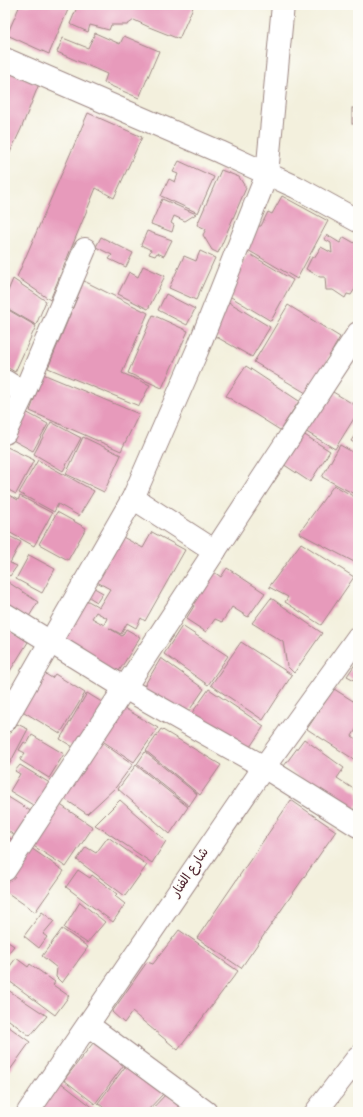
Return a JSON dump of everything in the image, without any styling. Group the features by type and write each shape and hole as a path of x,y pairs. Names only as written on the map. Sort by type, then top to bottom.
{"street":[{"path":"5,721 133,498 197,351 267,174 282,5"},
{"path":"5,59 220,152 296,187 358,221"},
{"path":"5,434 85,249"},
{"path":"5,870 358,333"},
{"path":"5,381 24,393"},
{"path":"133,498 215,551"},
{"path":"5,614 125,688 264,767 358,826"},
{"name":"شارع الفنار","path":"28,1112 264,767 358,637"},
{"path":"88,1025 206,1112"},
{"path":"316,1112 358,1057"}],"building":[{"path":"20,5 70,5 49,54 7,35"},
{"path":"78,5 194,5 179,39 134,20 127,25 111,25 109,30 90,25 88,32 70,24"},
{"path":"95,33 120,44 124,36 159,51 139,98 104,83 107,74 57,52 63,38 88,48"},
{"path":"5,69 39,84 21,129 5,163"},
{"path":"352,108 358,108 358,124 352,124"},
{"path":"88,113 142,137 114,198 96,188 50,300 17,277"},
{"path":"179,161 214,177 198,213 161,196 169,179 175,182 178,174 173,172"},
{"path":"221,170 239,177 246,188 218,253 212,250 203,235 206,229 197,225"},
{"path":"282,196 328,221 297,279 246,249 268,212 272,214"},
{"path":"162,199 196,214 185,221 174,216 171,223 174,225 172,232 151,224"},
{"path":"147,231 172,240 164,256 157,253 155,256 149,254 151,250 141,245"},
{"path":"327,235 340,243 344,237 358,245 358,273 354,278 358,281 358,284 351,295 347,294 345,298 333,290 326,290 325,277 320,277 306,269 312,257 314,258 321,247 332,253 331,243 324,239"},
{"path":"101,237 133,253 126,267 109,259 112,255 96,247"},
{"path":"200,251 215,258 196,300 169,288 184,256 196,261"},
{"path":"248,253 293,280 271,321 226,294"},
{"path":"143,266 165,276 148,309 118,294 129,272 138,277"},
{"path":"13,279 46,301 36,325 5,307 5,298"},
{"path":"84,281 148,313 122,373 150,385 139,406 48,368"},
{"path":"166,294 195,309 187,325 158,310"},
{"path":"222,298 270,327 252,357 206,331"},
{"path":"288,305 340,337 327,360 328,369 311,396 254,362"},
{"path":"5,308 36,326 15,372 5,366"},
{"path":"153,315 188,331 162,388 128,373"},
{"path":"246,366 299,401 280,430 226,396"},
{"path":"43,374 139,414 121,451 30,411"},
{"path":"328,389 358,407 358,412 335,449 303,430"},
{"path":"22,410 48,424 33,451 7,437"},
{"path":"51,422 81,438 63,471 34,454"},
{"path":"358,430 358,445 351,441"},
{"path":"300,432 330,451 310,482 280,462"},
{"path":"83,437 121,455 104,492 66,474"},
{"path":"340,445 358,455 358,496 322,477"},
{"path":"5,446 34,460 16,494 5,488"},
{"path":"38,460 94,491 79,516 58,504 54,512 19,493"},
{"path":"334,485 358,499 356,509 358,510 358,564 299,533"},
{"path":"5,493 18,500 20,496 52,513 34,546 5,530"},
{"path":"57,512 86,528 68,560 39,544"},
{"path":"152,532 185,550 145,621 141,618 136,628 127,623 121,634 109,628 122,636 126,629 140,637 116,676 55,641 81,597 99,607 110,589 95,581 121,536 143,548","holes":["96,612 107,618 104,625 92,618"]},
{"path":"5,534 21,542 10,563 17,566 10,576 5,573"},
{"path":"301,543 354,577 321,625 285,602 288,597 269,587"},
{"path":"29,555 55,569 42,593 16,579"},
{"path":"227,568 265,593 248,617 232,607 222,622 215,619 206,632 186,619 194,606 192,602 211,570 221,577"},
{"path":"5,580 38,602 25,623 5,610"},
{"path":"89,585 103,593 97,602 84,594"},
{"path":"271,598 322,633 294,673 287,666 283,642 252,623"},
{"path":"182,626 228,656 208,685 164,654"},
{"path":"5,627 28,642 5,679"},
{"path":"241,642 292,675 263,720 211,685"},
{"path":"161,658 204,689 184,718 140,693"},
{"path":"358,660 358,682 347,676"},
{"path":"39,670 52,678 55,674 85,693 60,734 16,707"},
{"path":"209,689 264,726 246,753 187,720"},
{"path":"334,689 358,704 358,726 352,736 358,740 358,762 307,729"},
{"path":"87,693 105,704 78,750 60,739"},
{"path":"119,705 158,728 134,762 98,738"},
{"path":"17,724 28,729 9,765 5,763 5,740"},
{"path":"161,729 221,765 200,795 146,751"},
{"path":"32,735 64,754 49,778 20,760 25,753 19,750 24,742 27,744"},
{"path":"304,739 344,768 337,778 358,792 358,804 351,813 284,766"},
{"path":"101,742 133,764 116,787 87,814 59,795"},
{"path":"145,752 197,794 189,806 137,764"},
{"path":"20,765 53,785 38,808 10,791 20,774 15,771"},
{"path":"136,765 188,807 170,834 118,789"},
{"path":"5,795 37,815 21,840 5,829"},
{"path":"120,800 166,841 152,863 95,825"},
{"path":"291,800 336,831 241,968 197,938"},
{"path":"59,804 93,827 66,867 32,845"},
{"path":"5,835 17,843 5,858"},
{"path":"108,837 147,865 125,896 77,860 86,847 96,853"},
{"path":"31,848 64,871 35,912 5,891 5,885"},
{"path":"78,870 90,878 92,875 117,894 115,896 125,904 113,922 66,887"},
{"path":"80,902 105,922 87,943 64,928"},
{"path":"42,912 54,921 43,934 47,937 39,948 24,936"},
{"path":"62,929 88,947 62,983 56,977 57,968 42,956"},
{"path":"179,930 238,971 178,1050 132,1012 124,1023 112,1012 147,962 153,964"},
{"path":"5,940 14,946 5,957"},
{"path":"16,958 28,967 30,964 55,982 53,985 69,996 55,1015 5,978 5,973"},
{"path":"5,988 47,1016 30,1036 5,1017"},
{"path":"5,1024 30,1042 5,1077"},
{"path":"97,1038 126,1062 95,1104 64,1080"},
{"path":"128,1063 164,1093 146,1112 109,1112 98,1103"},
{"path":"60,1082 95,1109 93,1112 37,1112"},
{"path":"167,1093 191,1112 149,1112"}]}
